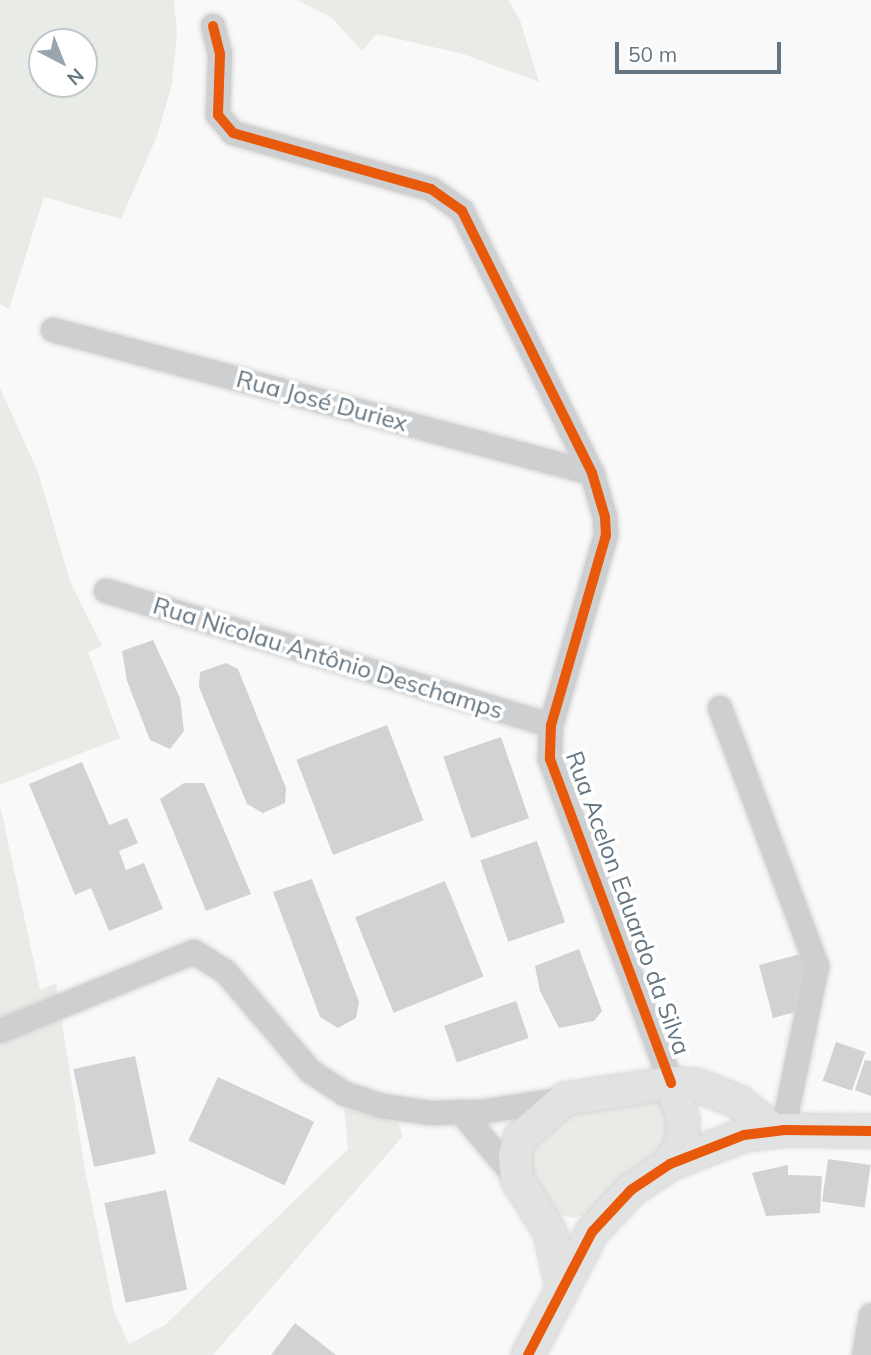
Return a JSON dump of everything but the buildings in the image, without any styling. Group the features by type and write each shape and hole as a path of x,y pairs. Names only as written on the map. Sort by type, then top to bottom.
{"main road":[{"path":"562,1286 551,1232 517,1179 515,1156 520,1139 565,1099 671,1083 716,1090 779,1130"},
{"path":"670,1164 682,1142 683,1120 671,1083"},
{"path":"528,1355 562,1286 601,1220 631,1190 670,1164 704,1148 779,1130 871,1131"},
{"path":"540,1215 560,1225 601,1220"}],"street":[{"name":"Rua Acelon Eduardo da Silva","path":"213,26 220,54 218,115 233,133 431,189 462,211 592,473 606,517 606,536 551,725 550,760 671,1083"},
{"name":"Rua José Duriex","path":"53,330 592,473"},
{"name":"Rua Nicolau Antônio Deschamps","path":"106,591 551,725"},
{"path":"720,708 817,966 779,1130"},
{"path":"0,1031 178,955 194,952 225,971 310,1071 345,1094 381,1106 461,1112 565,1099"},
{"path":"461,1112 517,1179"},
{"path":"864,1355 871,1316"}],"shaded area":[{"path":"0,0 174,0 177,34 172,84 157,136 121,219 44,197 9,309 0,304"},
{"path":"297,0 508,0 520,20 539,82 463,54 377,34 362,51 332,18"},
{"path":"0,388 38,472 70,581 102,646 88,652 120,738 0,785"},
{"path":"0,805 40,990 56,983 85,1170 114,1311 129,1344 165,1325 348,1149 344,1108 398,1123 403,1136 213,1355 0,1355"},
{"path":"666,1090 676,1118 666,1160 598,1212 574,1218 544,1211 525,1176 526,1144 567,1107"}],"cycle path":[{"path":"213,26 220,54 218,115 233,133 431,189 462,211 592,473 605,517 606,535 551,725 550,759 671,1083"},
{"path":"528,1355 592,1232 631,1190 670,1164 744,1135 783,1130 871,1131"}]}
